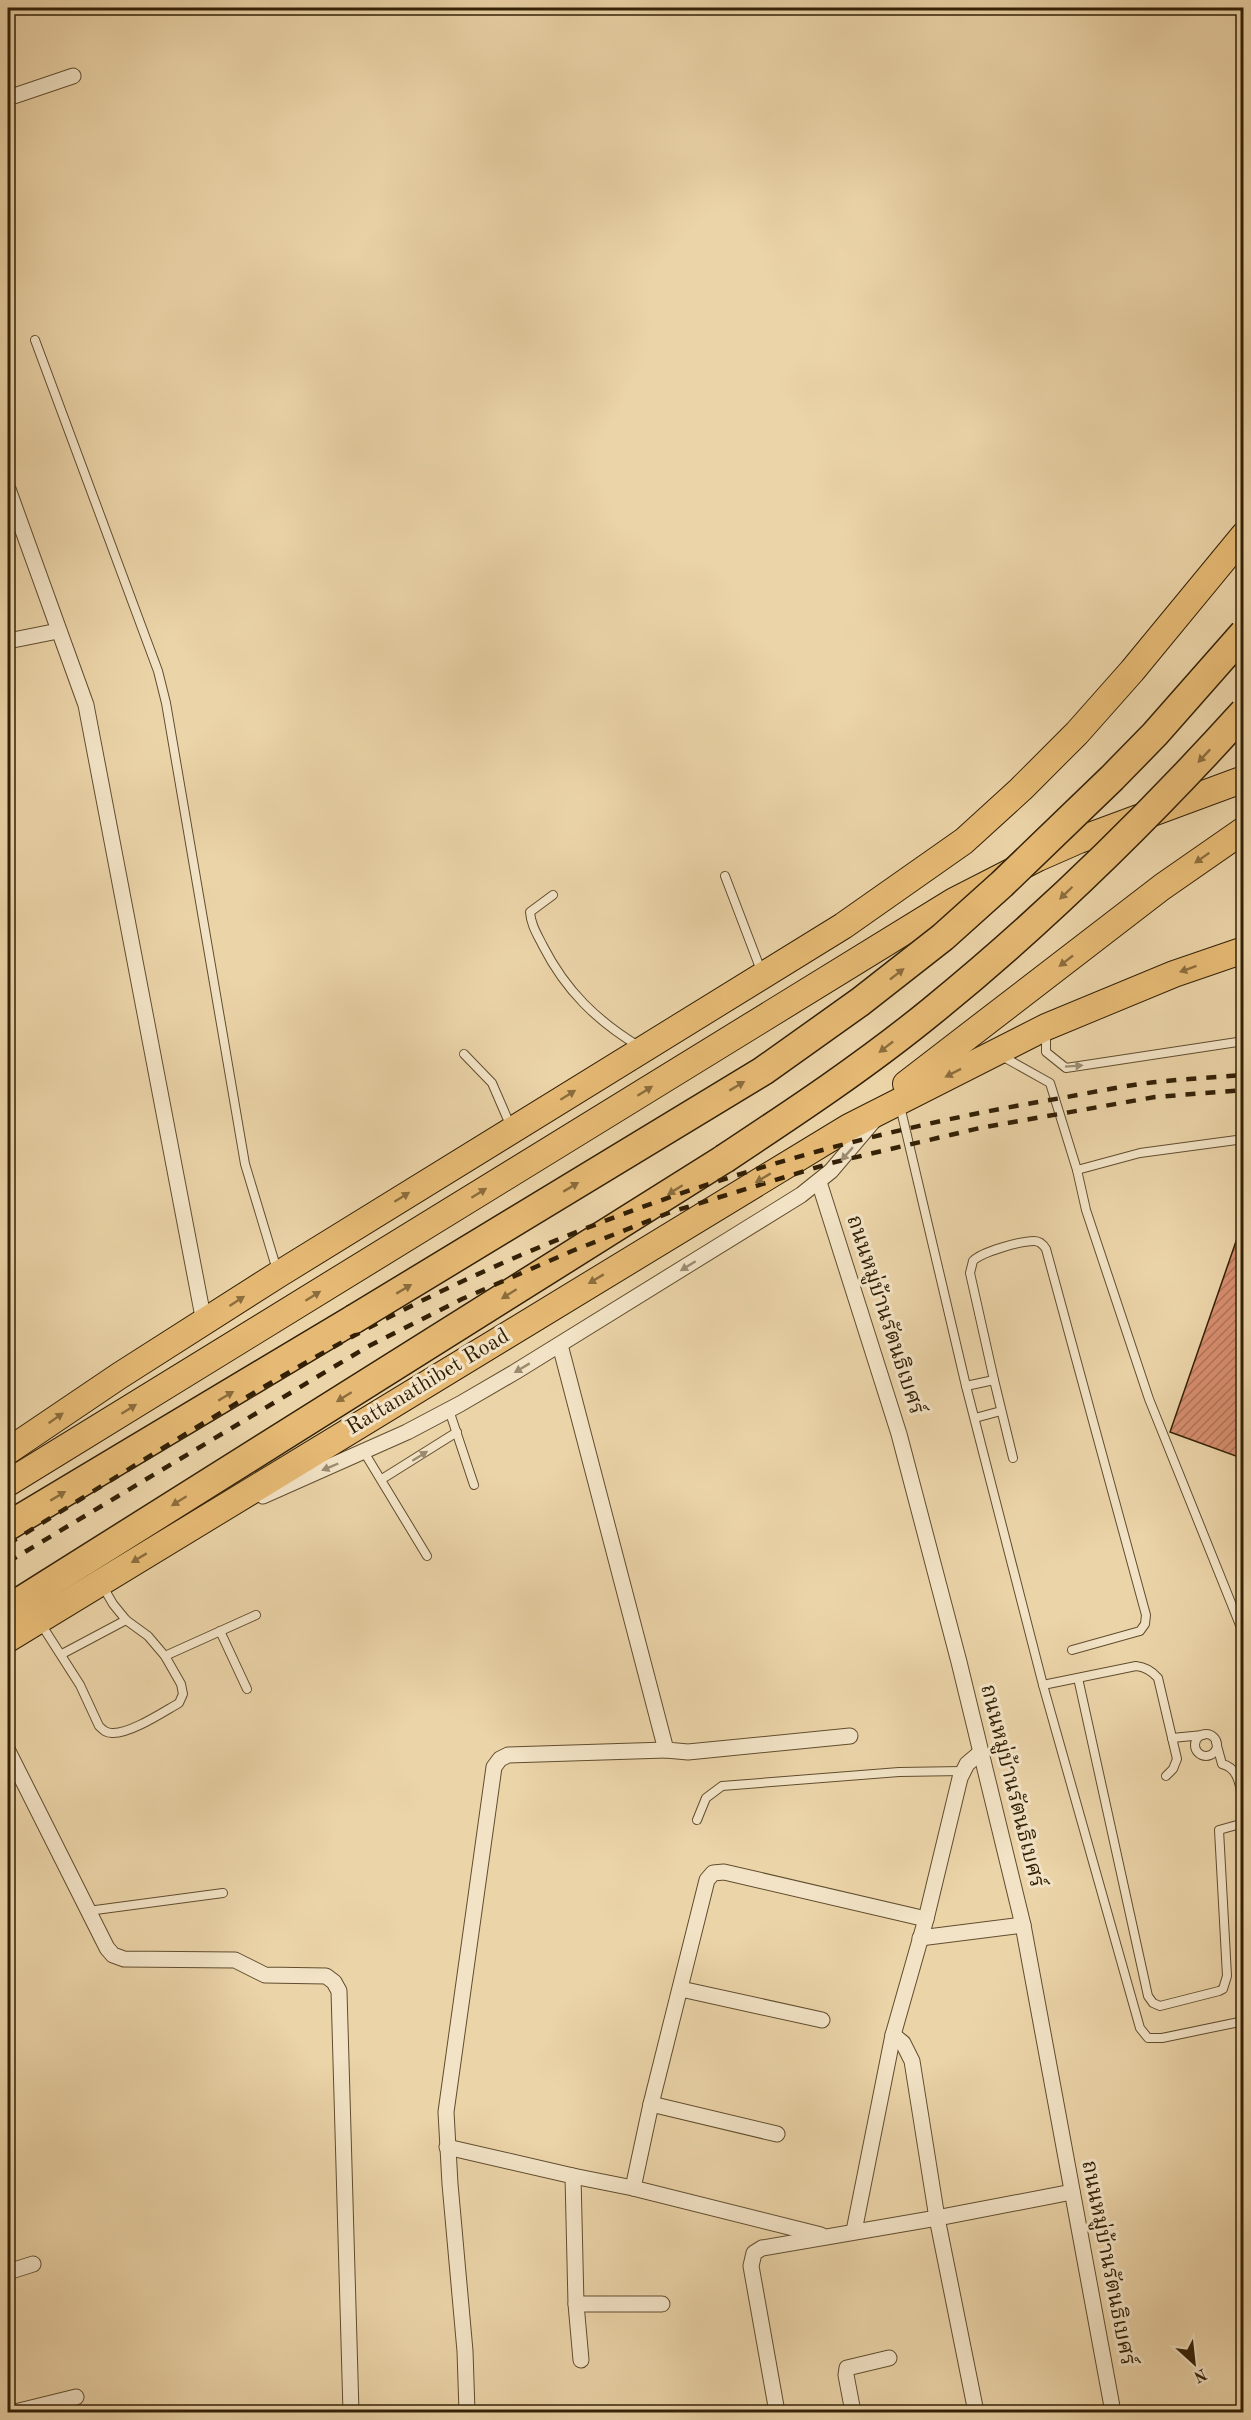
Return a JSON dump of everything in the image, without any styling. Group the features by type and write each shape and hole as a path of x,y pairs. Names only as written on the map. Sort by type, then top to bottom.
{"highway":[{"path":"8,1526 762,1071 876,990 942,937 1002,884 1112,778 1155,734 1244,633"},
{"path":"8,1609 724,1159 842,1079 930,1012 1033,925 1133,829 1244,712"}],"main road":[{"path":"9,1447 279,1274 843,926 964,841 1077,733 1132,671 1244,535"},
{"path":"8,1484 954,901 1038,858 1127,821 1244,779"},
{"path":"849,1126 1162,887 1244,830"},
{"path":"849,1126 1046,1027 1153,982 1244,950"},
{"name":"Rattanathibet Road","path":"8,1640 100,1581 849,1126"}],"street":[{"path":"8,98 73,76"},
{"path":"8,489 11,513 86,705 204,1322"},
{"path":"8,641 58,631"},
{"path":"189,1527 364,1452 449,1410 560,1345 819,1182 891,1105"},
{"name":"ถนนหมู่บ้านรัตนธิเบศร์","path":"819,1182 899,1434 959,1662 1023,1925 1113,2412"},
{"path":"560,1345 666,1750"},
{"path":"467,2412 465,2351 446,2112 494,1767 500,1759 508,1755 666,1750 688,1752 850,1736"},
{"path":"8,1751 107,1948 113,1955 124,1959 235,1960 265,1975 326,1976 334,1982 339,1991 351,2412"},
{"path":"854,2231 893,2035 926,1919 963,1771 980,1753"},
{"path":"633,2188 651,2104 707,1880 713,1873 724,1872 926,1919"},
{"path":"920,1938 1023,1925"},
{"path":"681,1989 822,2020"},
{"path":"893,2035 903,2043 912,2061 937,2218 976,2412"},
{"path":"651,2104 777,2134"},
{"path":"447,2147 633,2188 827,2236"},
{"path":"573,2176 576,2304 581,2360"},
{"path":"777,2412 751,2266 754,2253 762,2248 1072,2192"},
{"path":"8,2272 33,2264"},
{"path":"576,2304 662,2304"},
{"path":"854,2412 846,2375 847,2368 889,2358"},
{"path":"15,2412 76,2397"}],"lane":[{"path":"35,340 158,671 166,702 245,1164 279,1274"},
{"path":"725,876 762,974"},
{"path":"553,895 530,912 531,923 556,972 595,1016 614,1031 643,1048"},
{"path":"1046,1027 1046,1052 1066,1068 1244,1041"},
{"path":"994,1052 1050,1083 1077,1170 1086,1210 1149,1399 1244,1635"},
{"path":"465,1054 492,1083 512,1130"},
{"path":"891,1105 975,1418 1043,1685 1140,2028 1148,2038 1162,2038 1244,2021"},
{"path":"1077,1170 1140,1153 1244,1139"},
{"path":"1012,1458 970,1273 976,1258 983,1254 1031,1241 1040,1242 1046,1249 1146,1615 1145,1624 1140,1631 1072,1650"},
{"path":"966,1386 994,1380"},
{"path":"449,1410 474,1485"},
{"path":"975,1418 1001,1411"},
{"path":"382,1479 457,1432"},
{"path":"364,1452 427,1556"},
{"path":"39,1620 62,1654 99,1726 111,1733 122,1732 179,1703 183,1694 181,1684 165,1656 148,1636 126,1620 113,1604 100,1581"},
{"path":"165,1656 256,1615"},
{"path":"62,1654 126,1620"},
{"path":"220,1631 247,1689"},
{"path":"1043,1685 1136,1666 1149,1670 1158,1678 1177,1759 1173,1769 1166,1776"},
{"path":"1078,1678 1148,1996 1156,2005 1160,2006 1219,1991 1225,1984 1227,1976 1219,1830 1244,1823"},
{"path":"1203,1735 1197,1739 1195,1746 1202,1755 1214,1752 1216,1742"},
{"path":"1172,1738 1212,1736 1222,1764 1230,1766 1235,1771 1244,1805"},
{"path":"697,1820 706,1798 722,1786 899,1772 963,1771"},
{"path":"88,1911 223,1893"}],"building":[{"path":"1241,1227 1244,1227 1244,1459 1170,1432"}],"railway":[{"path":"8,1544 226,1410 359,1333 522,1254 607,1220 779,1162 955,1118 1114,1088 1244,1075"},
{"path":"8,1562 367,1347 462,1299 572,1251 671,1212 831,1163 980,1128 1155,1097 1244,1090"}]}
